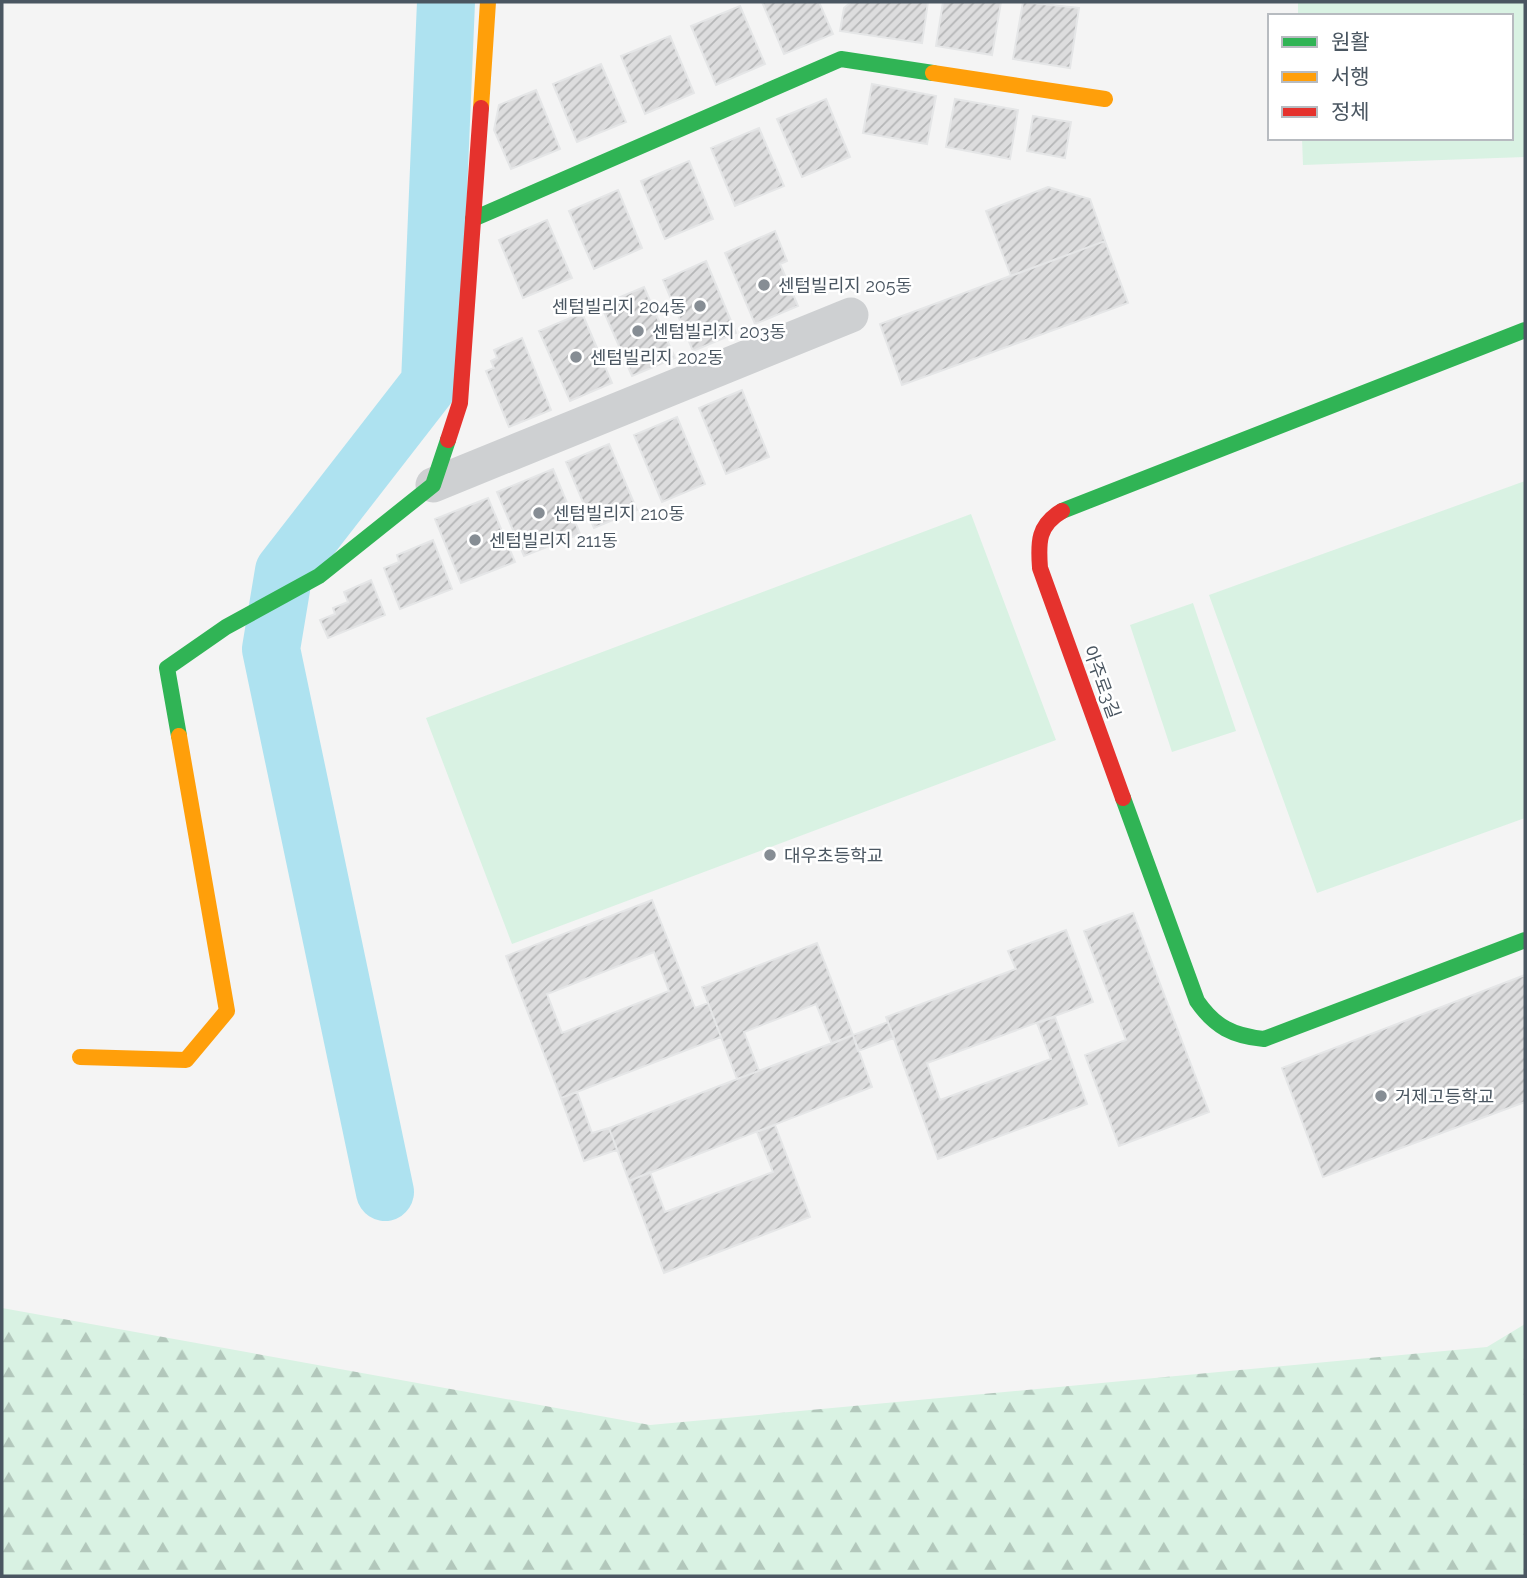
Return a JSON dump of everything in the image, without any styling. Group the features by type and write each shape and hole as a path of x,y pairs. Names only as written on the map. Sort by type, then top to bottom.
{"street":[{"path":"433,485 460,402 488,2"},
{"path":"473,219 841,59 1105,99"},
{"path":"80,1057 186,1060 227,1011 167,668 226,627 319,576 433,485 851,315"},
{"name":"아주로3길","path":"1525,330 1074,504 1048,516 1037,539 1040,568 1192,988 1213,1025 1238,1037 1264,1039 1525,940"}],"green space":[{"path":"1298,2 1525,2 1525,157 1303,165 1302,140 1513,140 1513,14 1298,14"},
{"path":"1525,481 1525,818 1317,893 1209,595"},
{"path":"971,514 1056,740 512,944 426,718"},
{"path":"1193,603 1236,731 1172,752 1130,625"},
{"path":"2,1308 650,1425 1487,1347 1525,1324 1525,1576 2,1576"}],"building":[{"path":"762,2 819,2 833,34 784,54"},
{"path":"851,2 928,2 922,43 840,31 844,8"},
{"path":"943,2 1001,2 992,55 936,46"},
{"path":"1023,2 1079,8 1070,68 1013,59"},
{"path":"740,6 765,64 716,85 691,26"},
{"path":"670,36 694,93 645,114 621,56"},
{"path":"601,64 626,122 577,142 553,84"},
{"path":"872,84 936,96 927,144 863,133"},
{"path":"536,90 560,149 511,169 494,130 499,105"},
{"path":"826,99 850,157 802,177 777,119"},
{"path":"955,99 1018,110 1010,159 946,147"},
{"path":"1033,116 1071,122 1065,158 1027,151"},
{"path":"759,128 784,186 735,206 711,148"},
{"path":"689,161 713,219 665,239 641,181"},
{"path":"1048,187 1090,199 1105,241 1011,276 986,211"},
{"path":"618,190 642,248 594,269 569,211"},
{"path":"547,220 572,278 523,298 499,240"},
{"name":"센텀빌리지 205동","path":"775,231 787,261 780,264 798,306 755,324 725,253"},
{"path":"1105,241 1128,303 902,385 880,324"},
{"name":"센텀빌리지 204동","path":"706,261 736,333 693,351 663,280"},
{"name":"센텀빌리지 203동","path":"644,287 675,358 632,376 601,305"},
{"name":"센텀빌리지 202동","path":"582,313 612,383 570,401 539,331"},
{"path":"522,338 551,410 509,427 486,371 494,368 491,361 497,358 494,350"},
{"path":"742,390 769,457 726,474 699,408"},
{"path":"677,417 705,484 662,502 634,435"},
{"path":"609,444 637,510 594,528 566,462"},
{"name":"센텀빌리지 210동","path":"553,469 580,534 524,556 497,492"},
{"name":"센텀빌리지 211동","path":"488,498 515,562 461,583 435,519"},
{"path":"433,540 452,589 400,609 384,568 399,562 397,555"},
{"path":"371,580 385,615 328,638 320,620 335,614 333,608 348,602 344,592"},
{"path":"652,900 695,1008 708,1003 721,1037 561,1098 506,956","holes":["654,952 669,991 562,1033 547,994"]},
{"path":"1133,913 1209,1112 1119,1146 1085,1055 1126,1040 1084,931"},
{"path":"1066,930 1093,1002 927,1063 940,1100 1051,1059 1037,1023 1055,1017 1087,1104 938,1159 886,1017 1016,969 1008,951"},
{"path":"817,943 853,1035 832,1044 816,1004 744,1032 759,1071 737,1079 702,987"},
{"path":"1525,975 1525,1102 1323,1177 1282,1068"},
{"path":"888,1022 894,1038 858,1051 853,1035"},
{"path":"853,1035 872,1087 629,1181 609,1128"},
{"path":"577,1092 592,1133 609,1128 617,1150 584,1161 561,1098"},
{"path":"775,1125 810,1217 664,1273 629,1181 650,1172 665,1212 773,1172 757,1132"}],"waterway":[{"path":"385,1192 271,649 284,571 430,383 446,2"}],"traffic: fast":[{"path":"473,219 841,59 933,73"},
{"path":"1062,511 1525,330"},
{"path":"179,736 167,668 226,627 319,576 433,485 448,440"},
{"path":"1123,798 1197,1001 1218,1024 1234,1033 1264,1039 1525,940"}],"traffic: slow":[{"path":"481,108 488,2"},
{"path":"933,73 1105,99"},
{"path":"80,1057 186,1060 227,1011 179,736"}],"traffic: jam":[{"path":"448,440 460,403 481,108"},
{"path":"1062,511 1048,522 1041,535 1040,568 1123,798"}],"place":[{"name":"센텀빌리지 205동","path":"764,285"},
{"name":"센텀빌리지 204동","path":"700,306"},
{"name":"센텀빌리지 203동","path":"638,331"},
{"name":"센텀빌리지 202동","path":"576,357"},
{"name":"센텀빌리지 210동","path":"539,513"},
{"name":"센텀빌리지 211동","path":"475,540"},
{"name":"대우초등학교","path":"770,855"},
{"name":"거제고등학교","path":"1381,1096"}]}
